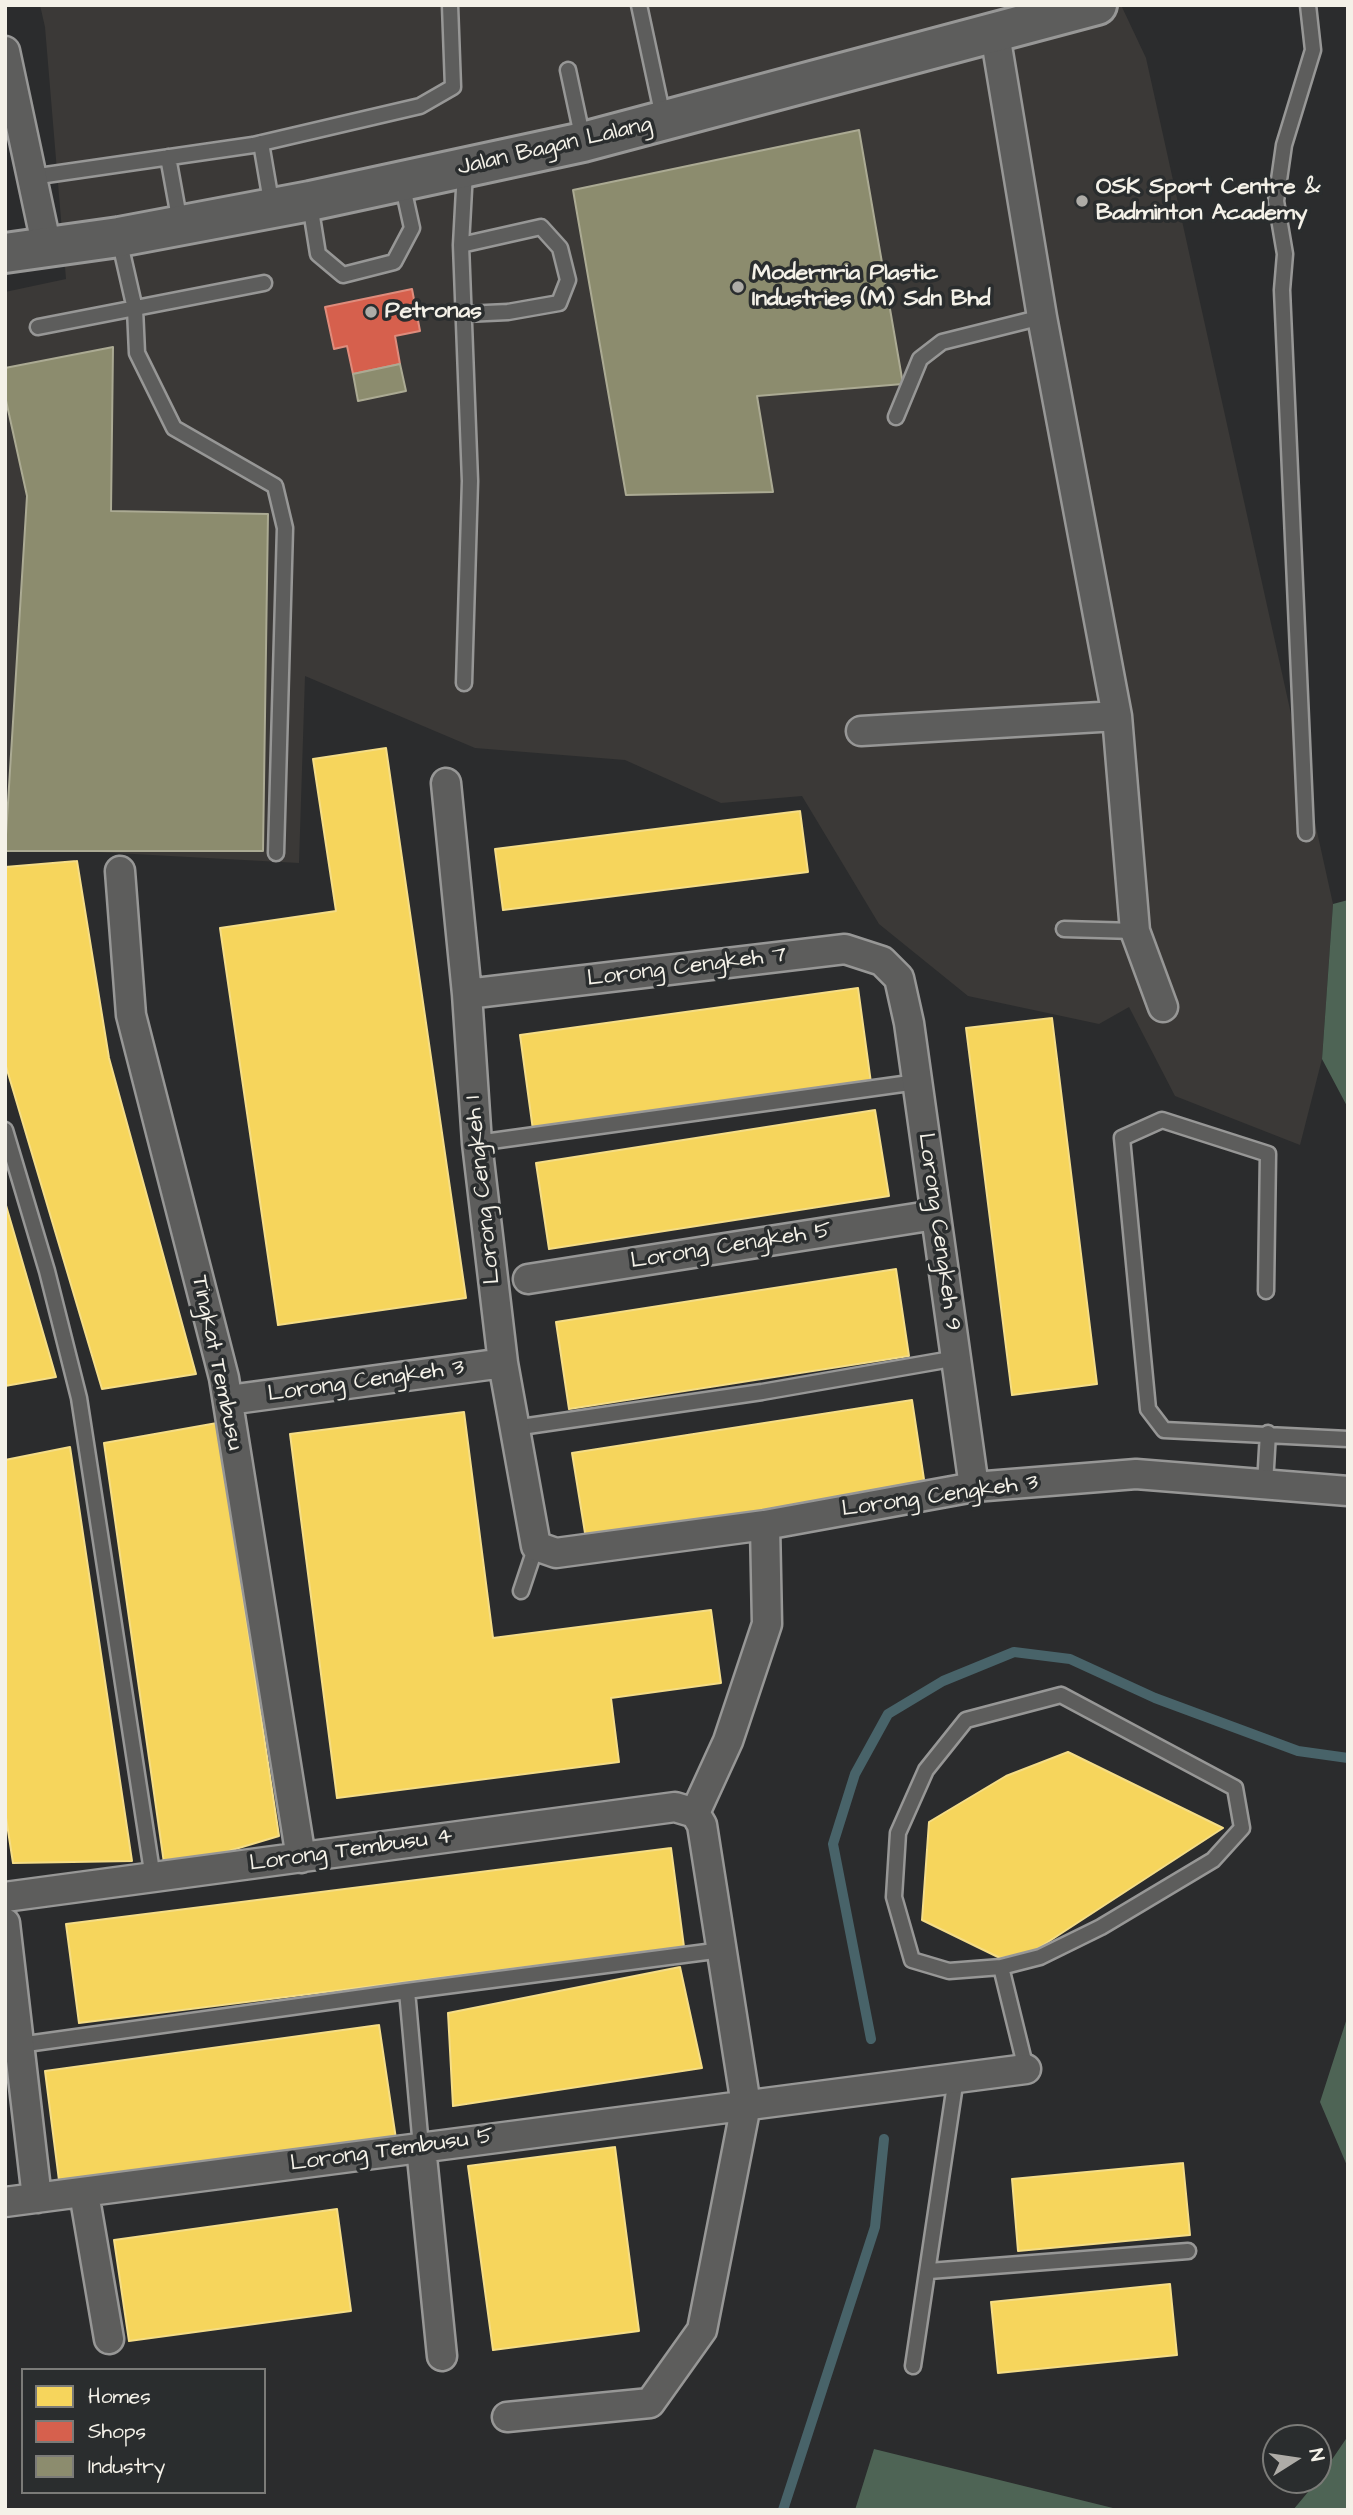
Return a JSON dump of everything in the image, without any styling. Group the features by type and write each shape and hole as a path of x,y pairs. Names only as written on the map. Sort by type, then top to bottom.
{"main road":[{"name":"Jalan Bagan Lalang","path":"5,253 119,237 310,201 583,142 1097,5"}],"street":[{"path":"995,34 1042,317 1117,716 1135,931 1163,1007"},
{"path":"5,51 47,248"},
{"path":"861,731 1117,716"},
{"name":"Lorong Cengkeh 1","path":"446,783 467,995 477,1143 503,1363 536,1546"},
{"name":"Tingkat Tembusu","path":"120,871 131,1015 228,1400 302,1858"},
{"name":"Lorong Cengkeh 7","path":"467,995 845,949 882,961 899,978"},
{"name":"Lorong Cengkeh 9","path":"899,978 909,1023 974,1487"},
{"name":"Lorong Cengkeh 5","path":"528,1279 934,1215"},
{"name":"Lorong Cengkeh 3","path":"228,1400 503,1363"},
{"name":"Lorong Cengkeh 3","path":"536,1546 556,1553 765,1525 974,1487 1136,1474 1348,1491"},
{"path":"508,2417 650,2403 702,2330 747,2105 702,1825 695,1813 728,1741 767,1624 765,1525"},
{"name":"Lorong Tembusu 4","path":"5,1897 676,1807 695,1813"},
{"path":"5,1923 37,2198"},
{"name":"Lorong Tembusu 5","path":"5,2202 1026,2069"},
{"path":"421,2147 442,2356"},
{"path":"84,2193 109,2339"}],"lane":[{"path":"32,177 261,143 421,106 453,87 450,5"},
{"path":"639,5 664,122"},
{"path":"1306,833 1282,290 1286,254 1276,201 1284,145 1313,50 1308,5"},
{"path":"568,70 583,142"},
{"path":"261,143 272,208"},
{"path":"168,157 180,225"},
{"path":"464,683 470,481 461,244 465,168"},
{"path":"310,201 318,254 343,275 394,262 412,228 402,181"},
{"path":"461,244 541,227 560,248 568,280 559,303 508,312 465,314"},
{"path":"119,237 135,309 137,353 174,428 275,486 285,527 276,853"},
{"path":"38,327 264,283"},
{"path":"896,417 919,359 942,342 1042,317"},
{"path":"1064,929 1135,931"},
{"path":"477,1143 917,1082"},
{"path":"1266,1291 1268,1154 1162,1120 1122,1138 1148,1409 1164,1430 1348,1439"},
{"path":"5,1129 47,1271 79,1398 153,1878"},
{"path":"514,1428 762,1392 957,1358"},
{"path":"1265,1484 1268,1433"},
{"name":"Lorong Cengkeh 1","path":"521,1591 536,1546"},
{"path":"1061,1695 1235,1788 1242,1828 1213,1860 1101,1927 1040,1957 1001,1967 949,1970 912,1960 894,1897 898,1833 926,1770 966,1720 1061,1695"},
{"path":"19,2045 722,1950"},
{"path":"1001,1967 1026,2069"},
{"path":"407,1991 421,2147"},
{"path":"913,2366 956,2078"},
{"path":"929,2271 1188,2251"}],"shaded area":[{"path":"40,5 1121,5 1146,58 1333,904 1322,1059 1300,1145 1175,1096 1129,1007 1099,1024 968,996 879,924 802,796 721,803 625,760 475,748 305,676 299,863 5,847 5,292 66,279 45,27"}],"green space":[{"path":"1348,900 1348,1108 1322,1059 1333,904"},
{"path":"1348,2015 1348,2168 1320,2102"},
{"path":"1348,2436 1348,2510 1293,2510 1306,2494 1332,2494 1332,2459"},
{"path":"874,2449 1121,2510 855,2510"}],"building: Homes":[{"path":"386,748 466,1298 278,1325 220,928 336,911 313,759"},
{"path":"800,811 808,872 503,910 495,849"},
{"path":"77,861 109,1058 196,1374 102,1389 5,1063 5,867"},
{"path":"858,988 871,1083 533,1130 520,1035"},
{"path":"1052,1018 1097,1384 1012,1395 966,1028"},
{"path":"875,1110 889,1196 549,1249 536,1163"},
{"path":"5,1202 56,1377 5,1386"},
{"path":"896,1269 909,1356 569,1409 556,1322"},
{"path":"912,1400 925,1486 586,1539 572,1453"},
{"path":"464,1412 493,1638 711,1610 721,1683 611,1698 619,1762 337,1798 290,1434"},
{"path":"217,1423 279,1836 165,1870 104,1443"},
{"path":"70,1447 132,1861 13,1863 5,1811 5,1460"},
{"path":"1068,1752 1223,1828 1031,1953 1000,1958 922,1920 929,1822 1006,1776"},
{"path":"671,1848 684,1947 79,2023 66,1924"},
{"path":"680,1967 702,2068 453,2106 448,2013"},
{"path":"379,2025 396,2139 60,2188 45,2071"},
{"path":"615,2147 639,2331 493,2350 468,2166"},
{"path":"1183,2163 1190,2235 1018,2251 1012,2179"},
{"path":"337,2209 351,2311 129,2341 114,2240"},
{"path":"1170,2284 1177,2355 998,2373 991,2302"}],"building: Shops":[{"path":"412,289 420,331 395,336 400,364 353,374 347,346 334,349 325,307"}],"building: Industry":[{"name":"Modernria Plastic Industries (M) Sdn Bhd","path":"859,130 903,384 757,396 773,492 626,495 573,190"},
{"path":"113,347 111,511 268,514 263,851 5,851 27,496 5,396 5,368"},
{"path":"400,364 406,391 358,401 353,374"}],"waterway":[{"path":"871,2039 833,1844 855,1774 888,1714 943,1681 1014,1652 1070,1659 1155,1698 1298,1751 1348,1758"},
{"path":"783,2510 875,2227 884,2139"}],"place":[{"name":"OSK Sport Centre & Badminton Academy","path":"1082,201"},
{"name":"Modernria Plastic Industries (M) Sdn Bhd","path":"738,287"},
{"name":"Petronas","path":"371,312"}]}
